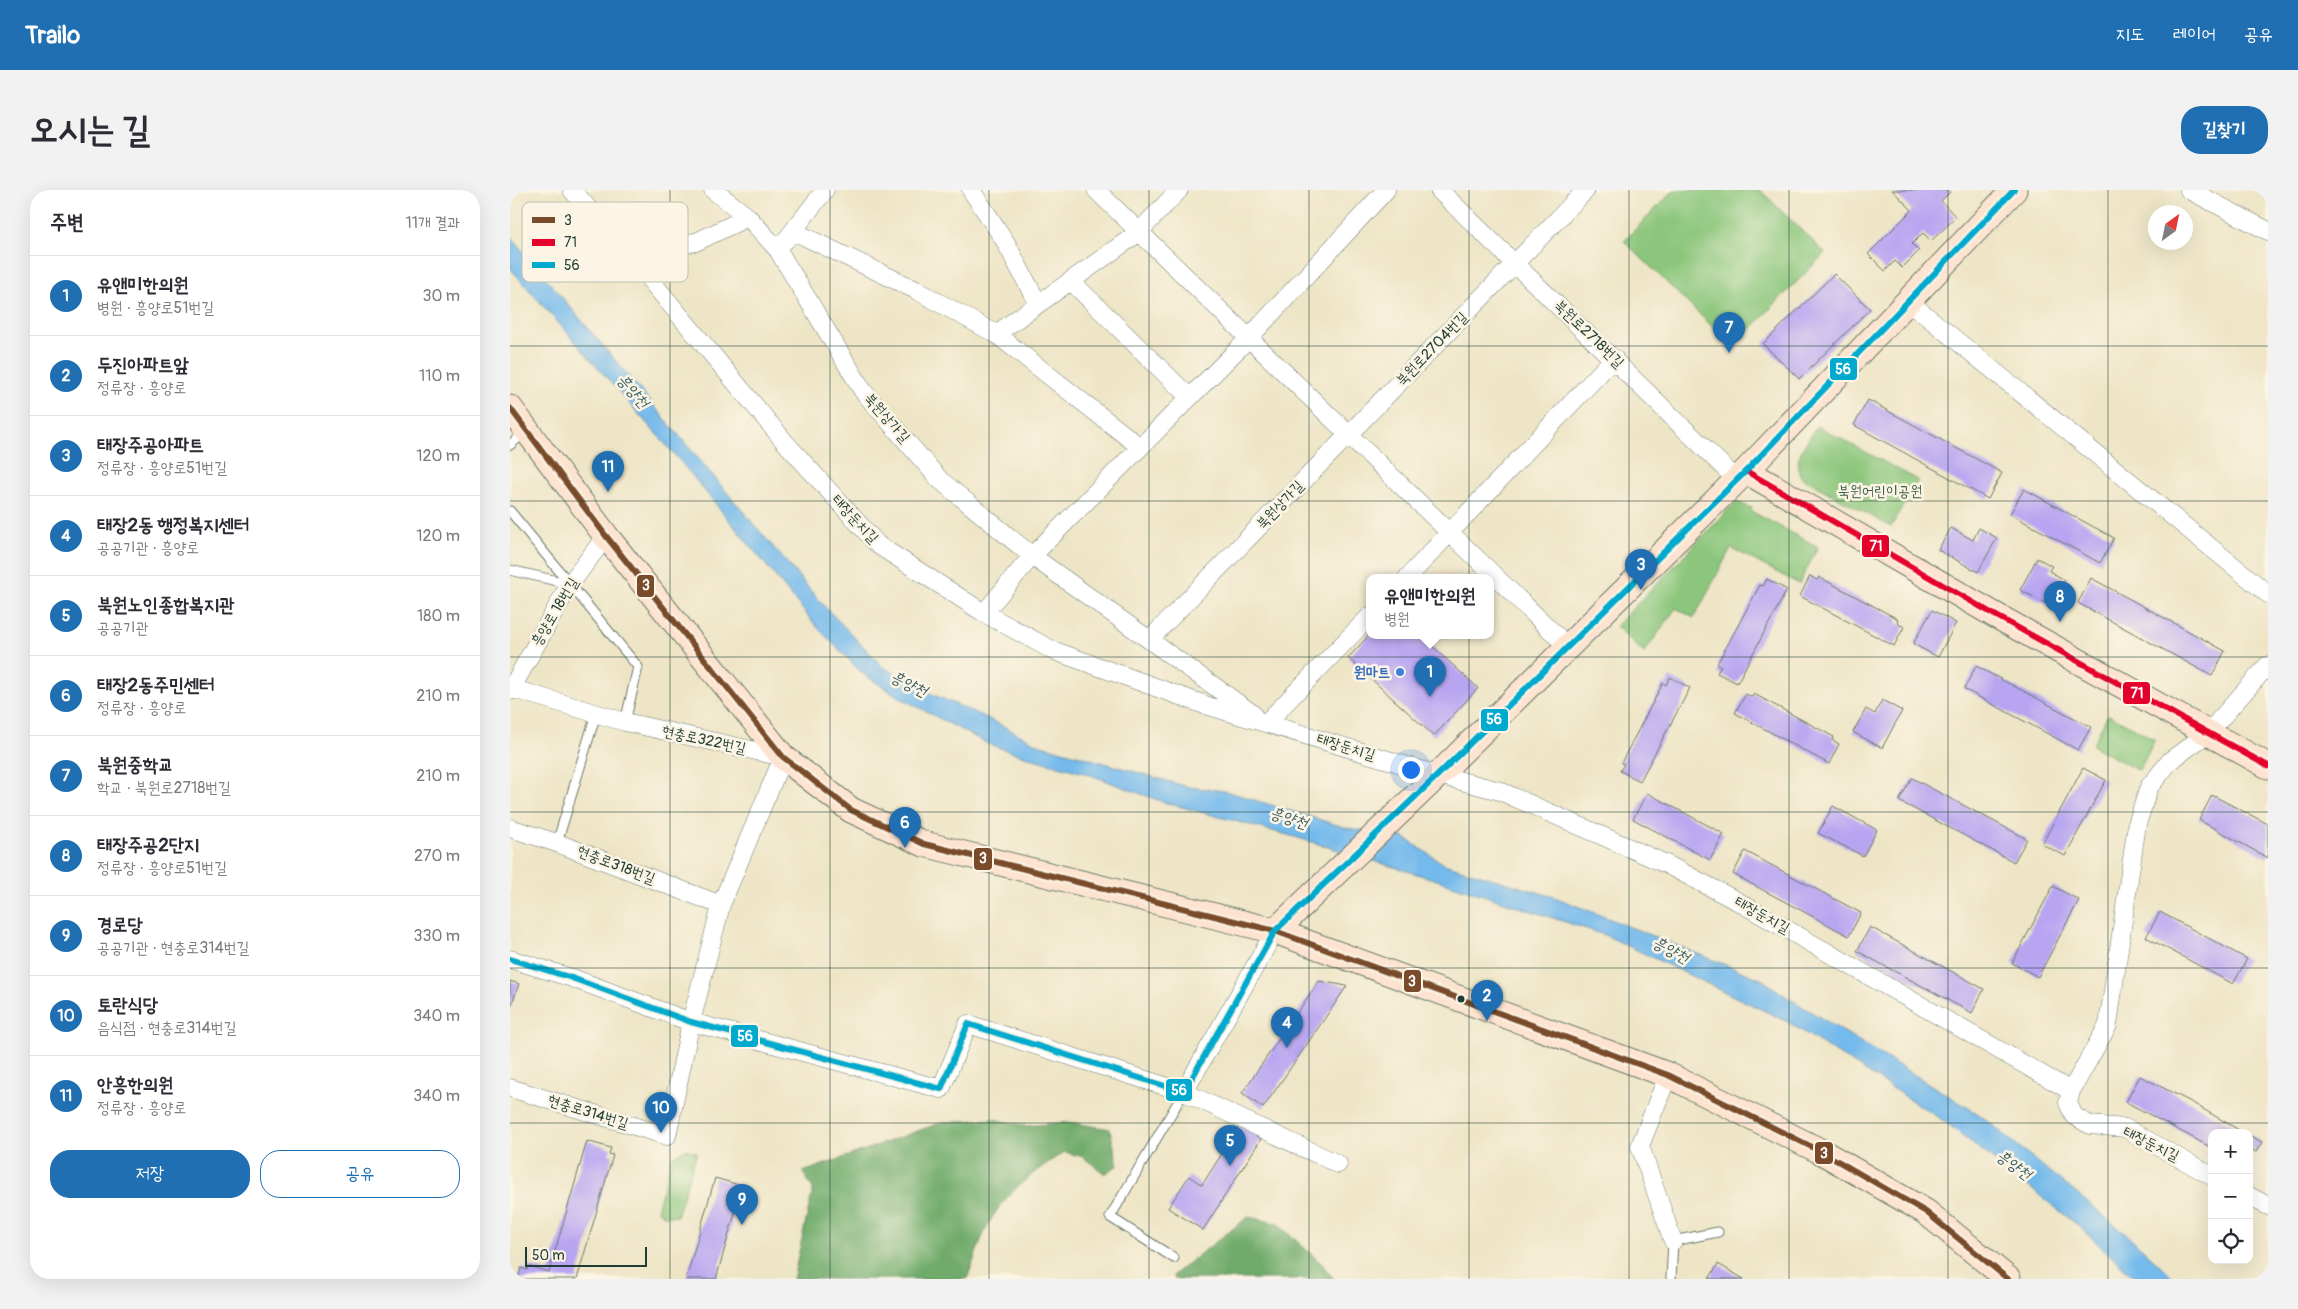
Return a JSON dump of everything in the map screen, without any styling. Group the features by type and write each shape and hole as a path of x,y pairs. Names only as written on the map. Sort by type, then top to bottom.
{"street":[{"name":"태장둔치길","path":"572,190 583,202"},
{"name":"북원상가길","path":"713,190 748,217 778,250 863,391 939,479 1032,556 1266,723"},
{"path":"778,250 825,190"},
{"path":"970,190 1005,242 1038,304"},
{"path":"1096,190 1248,339 1494,574"},
{"path":"996,334 1138,232 1179,190"},
{"path":"984,613 1032,556 1248,339 1386,190"},
{"name":"북원로2718번길","path":"1439,190 1614,358 1742,475"},
{"name":"북원로2704번길","path":"1348,435 1586,190"},
{"path":"1184,1092 1275,932 1432,781 1742,475 2014,190"},
{"path":"2190,190 2268,230"},
{"path":"688,243 696,242 748,217"},
{"path":"793,231 916,290 996,334 1140,447"},
{"path":"1071,281 1189,397"},
{"name":"태장둔치길","path":"653,282 784,440 878,545 984,613 1052,650 1205,705 1266,723 1432,781 1500,790 1666,864 1737,901 2071,1091 2068,1104 2074,1116 2090,1125 2125,1128 2208,1174"},
{"path":"1908,301 2268,594"},
{"path":"1411,574 1452,533 1614,358"},
{"path":"510,408 518,437 606,536 783,757 851,810 924,844 1275,932 1668,1076 1822,1152 1926,1212 2006,1278"},
{"name":"북원상가길","path":"1150,640 1348,435"},
{"path":"1742,475 2268,766"},
{"name":"흥양로 18번길","path":"510,689 570,584 606,536"},
{"path":"1494,574 1568,647"},
{"path":"1266,723 1366,620"},
{"path":"2071,1091 2108,1025 2137,824 2149,787 2171,760 2208,732 2268,665"},
{"name":"현충로322번길","path":"510,689 624,722 783,757"},
{"path":"691,1022 721,905 783,757"},
{"name":"현충로318번길","path":"510,828 557,843 721,905"},
{"path":"510,960 572,978 691,1022 941,1089 968,1024 1184,1092 1338,1164"},
{"name":"현충로314번길","path":"510,1088 666,1136 691,1022"},
{"path":"1668,1076 1640,1146 1672,1241"},
{"path":"2253,1198 2268,1206"}],"lane":[{"path":"510,511 638,667 624,722"},
{"path":"510,570 570,584"},
{"path":"557,843 596,714"},
{"path":"1174,1258 1110,1217 1184,1092"},
{"path":"1671,1279 1672,1241 1718,1232"}],"green space":[{"path":"1674,190 1760,190 1825,253 1733,347 1624,241"},
{"name":"북원어린이공원","path":"1817,426 1918,480 1891,527 1802,478 1798,465 1799,458"},
{"path":"1736,502 1752,508 1751,511 1818,547 1799,584 1731,548 1694,618 1676,608 1644,653 1616,626"},
{"path":"2110,715 2154,739 2140,769 2137,770 2093,746 2107,716"},
{"path":"994,1119 1027,1126 1068,1122 1110,1129 1118,1165 1105,1174 1083,1157 1065,1152 1032,1174 1003,1203 988,1225 967,1279 793,1279 813,1189 803,1172 943,1122"},
{"path":"685,1149 697,1152 677,1216 665,1216 657,1210 672,1157"},
{"path":"1248,1217 1277,1223 1321,1263 1334,1279 1174,1279 1173,1275"}],"water":[{"path":"510,236 522,250 522,282 510,268"},
{"name":"흥양천","path":"522,282 549,282 824,606 883,667 932,694 989,719 1038,744 1188,787 1225,791 1347,828 1403,837 1444,864 1557,898 1761,979 1790,999 1980,1115 2126,1234 2175,1279 2136,1279 2079,1226 1944,1121 1788,1022 1605,935 1437,880 1295,837 1163,802 1088,774 988,744 899,697 862,673 817,627 681,462"}],"building":[{"path":"1892,190 1949,190 1950,192 1941,201 1956,217 1931,241 1923,233 1912,244 1919,251 1902,268 1895,261 1885,271 1868,254 1912,210"},
{"path":"1834,274 1870,309 1799,379 1763,344"},
{"path":"1868,400 2002,473 1988,499 1854,425"},
{"path":"2024,489 2114,538 2100,563 2010,514"},
{"path":"1951,528 1973,540 1979,528 1997,538 1978,572 1938,550"},
{"path":"2037,558 2052,566 2049,571 2065,580 2051,606 2020,590"},
{"path":"1810,576 1817,580 1819,577 1898,619 1897,623 1904,627 1894,646 1800,596"},
{"path":"2091,578 2225,651 2212,676 2078,603"},
{"path":"1767,579 1787,590 1737,683 1717,673 1721,666 1717,664 1760,585 1763,586"},
{"path":"1932,610 1956,623 1938,657 1913,644"},
{"path":"1366,638 1424,639 1478,688 1434,736 1348,658"},
{"path":"1976,666 2091,727 2078,750 1964,689"},
{"path":"1670,677 1690,688 1640,781 1620,771 1624,764 1621,763 1663,683 1666,685"},
{"path":"1746,694 1752,697 1754,694 1834,737 1832,740 1839,744 1829,764 1735,713"},
{"path":"1882,700 1902,711 1882,748 1853,732 1866,709 1875,714"},
{"path":"2083,768 2106,780 2065,856 2042,844"},
{"path":"1912,778 2027,839 2014,862 1899,801"},
{"path":"1647,793 1724,834 1710,860 1633,819"},
{"path":"2212,795 2268,824 2268,858 2199,820"},
{"path":"1833,806 1877,830 1863,856 1818,833"},
{"path":"1745,851 1861,913 1849,936 1733,874"},
{"path":"2053,886 2079,900 2038,977 2012,963"},
{"path":"2160,912 2247,959 2233,984 2146,937"},
{"path":"1870,927 1984,989 1972,1013 1857,951"},
{"path":"510,981 519,984 510,1009"},
{"path":"1319,981 1347,986 1263,1108 1242,1093"},
{"path":"2140,1076 2191,1102 2237,1129 2208,1129 2208,1146 2126,1102"},
{"path":"1240,1125 1261,1139 1203,1230 1168,1208 1189,1176 1202,1185"},
{"path":"2253,1137 2262,1142 2256,1152 2253,1150"},
{"path":"587,1141 611,1148 609,1154 613,1155 577,1279 518,1279 521,1268 527,1270 528,1266 549,1272"},
{"path":"715,1178 739,1185 737,1191 741,1192 716,1279 686,1279"},
{"path":"1718,1264 1744,1279 1709,1279"}],"transit line":[{"name":"56","path":"510,959 572,978 691,1022 941,1089 968,1024 1184,1092 1275,931 1438,775 1746,471 2014,190"},
{"name":"3","path":"510,408 606,536 783,757 851,810 924,844 1275,931 1668,1075 1822,1152 1926,1212 2008,1279"},
{"name":"71","path":"1746,471 1993,614 2268,766"}],"place":[{"name":"북원중학교","path":"1729,353"},
{"name":"안흥한의원","path":"608,492"},
{"name":"태장주공아파트","path":"1641,590"},
{"name":"태장주공2단지","path":"2060,622"},
{"name":"원마트","path":"1400,672"},
{"name":"유앤미한의원","path":"1430,697"},
{"name":"태장2동주민센터","path":"905,848"},
{"name":"두진아파트앞","path":"1487,1021"},
{"name":"태장2동 행정복지센터","path":"1287,1048"},
{"name":"토란식당","path":"661,1133"},
{"name":"북원노인종합복지관","path":"1230,1166"},
{"name":"경로당","path":"742,1225"}]}
